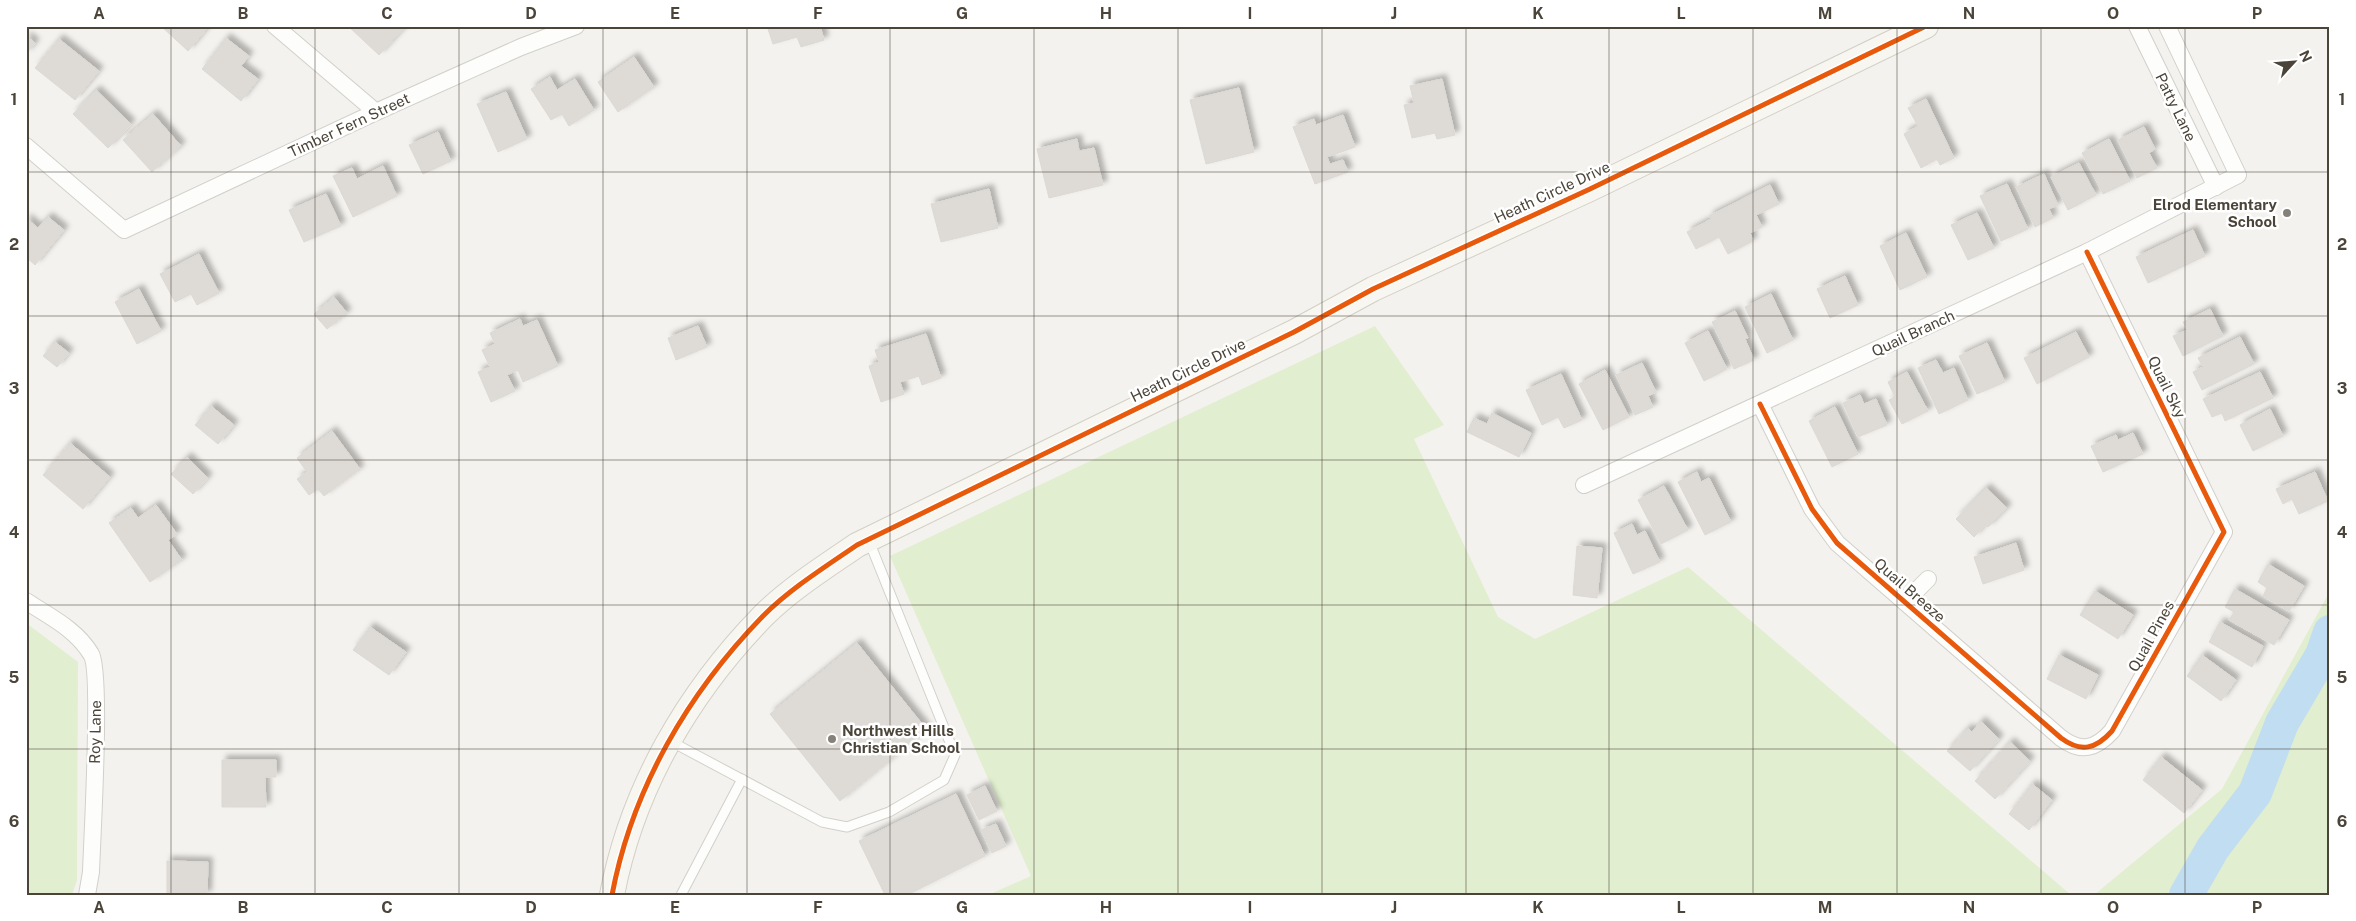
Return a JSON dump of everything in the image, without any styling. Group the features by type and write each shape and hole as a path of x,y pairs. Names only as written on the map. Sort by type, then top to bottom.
{"street":[{"path":"275,26 376,112"},
{"name":"Timber Fern Street","path":"26,146 124,230 376,112 521,47 576,26"},
{"name":"Heath Circle Drive","path":"612,895 632,820 651,773 669,741 714,672 764,615 812,577 868,539 1294,332 1373,289 1590,189 1926,26"},
{"name":"Patty Lane","path":"2137,26 2216,187"},
{"name":"Patty Lane","path":"2167,26 2238,175"},
{"name":"Quail Branch","path":"1584,485 2087,252 2238,175"},
{"name":"Quail Sky","path":"2087,252 2224,532"},
{"name":"Quail Breeze","path":"1760,404 1802,491 1824,527 1852,557 2061,738 2069,744 2079,747 2093,746"},
{"name":"Quail Pines","path":"2093,746 2112,731 2224,532"},
{"name":"Quail Breeze","path":"1905,602 1928,579"},
{"name":"Roy Lane","path":"26,601 74,632 93,656 96,691 91,872 87,895"}],"lane":[{"path":"669,741 822,822 847,827 889,812 944,780 955,755 868,539"},
{"path":"681,895 742,779"}],"green space":[{"path":"1375,326 1444,425 1414,439 1498,617 1535,639 1688,567 2071,895 988,895 1031,876 890,556"},
{"path":"2330,591 2330,895 2094,895 2222,789"},
{"path":"26,623 78,662 77,880 72,895 26,895"}],"building":[{"path":"161,26 209,26 188,51"},
{"path":"348,26 404,26 405,27 379,55"},
{"path":"767,26 820,26 824,40 801,47 797,37 773,44"},
{"path":"26,36 35,43 26,54"},
{"path":"226,38 249,56 241,66 258,79 241,101 202,69"},
{"path":"59,39 99,71 75,100 35,68"},
{"path":"634,57 654,87 618,112 598,82"},
{"path":"550,77 557,90 575,79 594,110 569,126 562,114 551,120 531,89"},
{"path":"1442,79 1455,135 1437,139 1435,133 1412,138 1404,105 1414,103 1410,86"},
{"path":"1239,88 1254,152 1206,164 1190,100"},
{"path":"96,90 131,124 108,148 73,114"},
{"path":"506,92 527,139 498,152 477,104"},
{"path":"1926,99 1954,158 1940,165 1937,159 1921,168 1904,134 1918,126 1908,108"},
{"path":"153,114 181,146 152,172 123,140"},
{"path":"1343,115 1355,147 1327,157 1330,164 1343,160 1348,172 1315,184 1293,127 1314,119 1316,125"},
{"path":"2144,127 2155,149 2149,153 2157,168 2137,178 2118,140"},
{"path":"438,132 451,161 423,174 409,145"},
{"path":"1077,139 1079,151 1094,148 1103,185 1049,198 1037,149"},
{"path":"2109,139 2130,181 2103,194 2082,153"},
{"path":"2079,163 2096,195 2068,210 2051,177"},
{"path":"383,166 397,196 353,217 333,176 352,168 357,179"},
{"path":"2044,174 2058,205 2049,209 2053,218 2035,227 2016,187"},
{"path":"2007,184 2028,229 2001,241 1980,196"},
{"path":"1770,185 1779,204 1756,215 1762,227 1750,233 1753,241 1728,254 1719,237 1696,249 1687,232 1711,219 1709,216"},
{"path":"989,189 998,228 941,242 931,204"},
{"path":"326,194 341,226 304,242 289,210"},
{"path":"1977,213 1994,248 1968,260 1951,225"},
{"path":"48,217 64,230 35,265 26,257 26,218 38,228"},
{"path":"2193,230 2205,256 2148,283 2136,257"},
{"path":"1906,233 1927,277 1900,290 1880,246"},
{"path":"199,254 219,293 197,305 191,294 175,302 160,274"},
{"path":"1845,276 1858,305 1830,318 1817,289"},
{"path":"139,289 161,331 137,344 115,302"},
{"path":"1771,294 1793,340 1767,353 1745,307"},
{"path":"334,297 347,313 327,329 314,314"},
{"path":"2210,309 2223,336 2183,356 2173,336 2187,330 2183,322"},
{"path":"1735,311 1748,338 1745,339 1754,360 1734,369 1712,322"},
{"path":"520,319 523,326 537,320 558,366 523,382 518,370 507,375 515,391 491,402 478,372 490,367 482,350 495,344 490,333"},
{"path":"698,326 707,347 676,360 668,338"},
{"path":"1708,331 1727,369 1704,381 1685,343"},
{"path":"2076,332 2089,357 2037,384 2024,358"},
{"path":"926,334 941,378 922,385 919,376 900,382 904,394 881,402 869,366 879,362 875,350"},
{"path":"2240,337 2254,364 2202,390 2193,372 2203,367 2198,358"},
{"path":"55,342 69,353 57,367 43,356"},
{"path":"1987,343 2005,382 1977,394 1959,356"},
{"path":"1936,360 1943,373 1954,368 1968,400 1939,414 1918,368"},
{"path":"1642,363 1656,392 1648,396 1653,407 1635,415 1616,375"},
{"path":"1605,370 1629,417 1603,430 1579,384"},
{"path":"1907,372 1928,411 1902,424 1889,400 1895,397 1888,382"},
{"path":"2260,372 2273,398 2225,421 2222,413 2212,417 2203,399"},
{"path":"1561,374 1582,420 1564,428 1558,417 1542,425 1526,390"},
{"path":"1860,395 1864,404 1876,399 1887,425 1858,437 1843,403"},
{"path":"211,406 234,425 218,444 195,425"},
{"path":"1835,407 1858,454 1832,467 1809,421"},
{"path":"2270,409 2283,436 2253,451 2240,425"},
{"path":"1492,413 1531,433 1519,457 1467,432 1474,418 1487,424"},
{"path":"332,431 360,469 324,496 318,489 309,495 297,479 307,472 297,458"},
{"path":"2133,433 2143,454 2103,472 2091,446 2116,435 2118,440"},
{"path":"70,443 110,477 83,509 43,475"},
{"path":"187,457 208,478 193,494 171,474"},
{"path":"1697,472 1701,482 1709,478 1731,522 1705,535 1678,482"},
{"path":"2315,472 2328,501 2299,514 2292,499 2283,504 2276,489"},
{"path":"1664,486 1688,530 1661,544 1638,500"},
{"path":"1986,488 2007,508 1988,527 1985,525 1974,537 1956,519"},
{"path":"156,505 177,534 168,540 182,560 150,582 109,523 131,508 138,518"},
{"path":"1632,524 1637,535 1645,531 1660,562 1633,574 1614,533"},
{"path":"2016,543 2024,570 1983,584 1974,557"},
{"path":"1577,546 1602,548 1597,598 1573,595"},
{"path":"2268,564 2304,586 2289,611 2263,596 2267,588 2258,582"},
{"path":"2235,589 2289,620 2274,645 2229,620 2234,612 2225,607"},
{"path":"2095,591 2133,615 2118,639 2080,615"},
{"path":"2220,622 2263,646 2252,667 2209,642"},
{"path":"370,627 406,652 389,675 353,650"},
{"path":"857,643 927,730 840,801 770,714"},
{"path":"2059,655 2098,675 2086,699 2047,679"},
{"path":"2202,655 2236,680 2221,701 2187,676"},
{"path":"1981,721 1999,739 1970,771 1947,751 1968,728 1972,732"},
{"path":"2010,742 2030,761 1995,799 1975,781"},
{"path":"2161,757 2202,790 2184,813 2143,780"},
{"path":"222,760 276,760 276,777 265,777 266,807 222,807"},
{"path":"2032,784 2052,800 2029,830 2009,814"},
{"path":"985,786 997,811 979,820 967,795"},
{"path":"956,794 985,856 907,895 885,895 859,841"},
{"path":"996,824 1006,846 992,853 981,830"},
{"path":"167,861 208,862 207,895 167,895"}],"waterway":[{"path":"2186,895 2213,848 2255,793 2282,723 2322,655 2330,632"}],"cycle path":[{"path":"612,895 621,856 633,818 649,780 688,710 711,677 736,646 773,606 857,545 1294,332 1373,289 1590,189 1926,26"},
{"path":"1760,404 1812,509 1837,543 2061,738 2075,746 2088,747 2094,745 2112,731 2224,532 2087,252"}],"place":[{"name":"Elrod Elementary School","path":"2287,213"},
{"name":"Northwest Hills Christian School","path":"832,739"}]}
